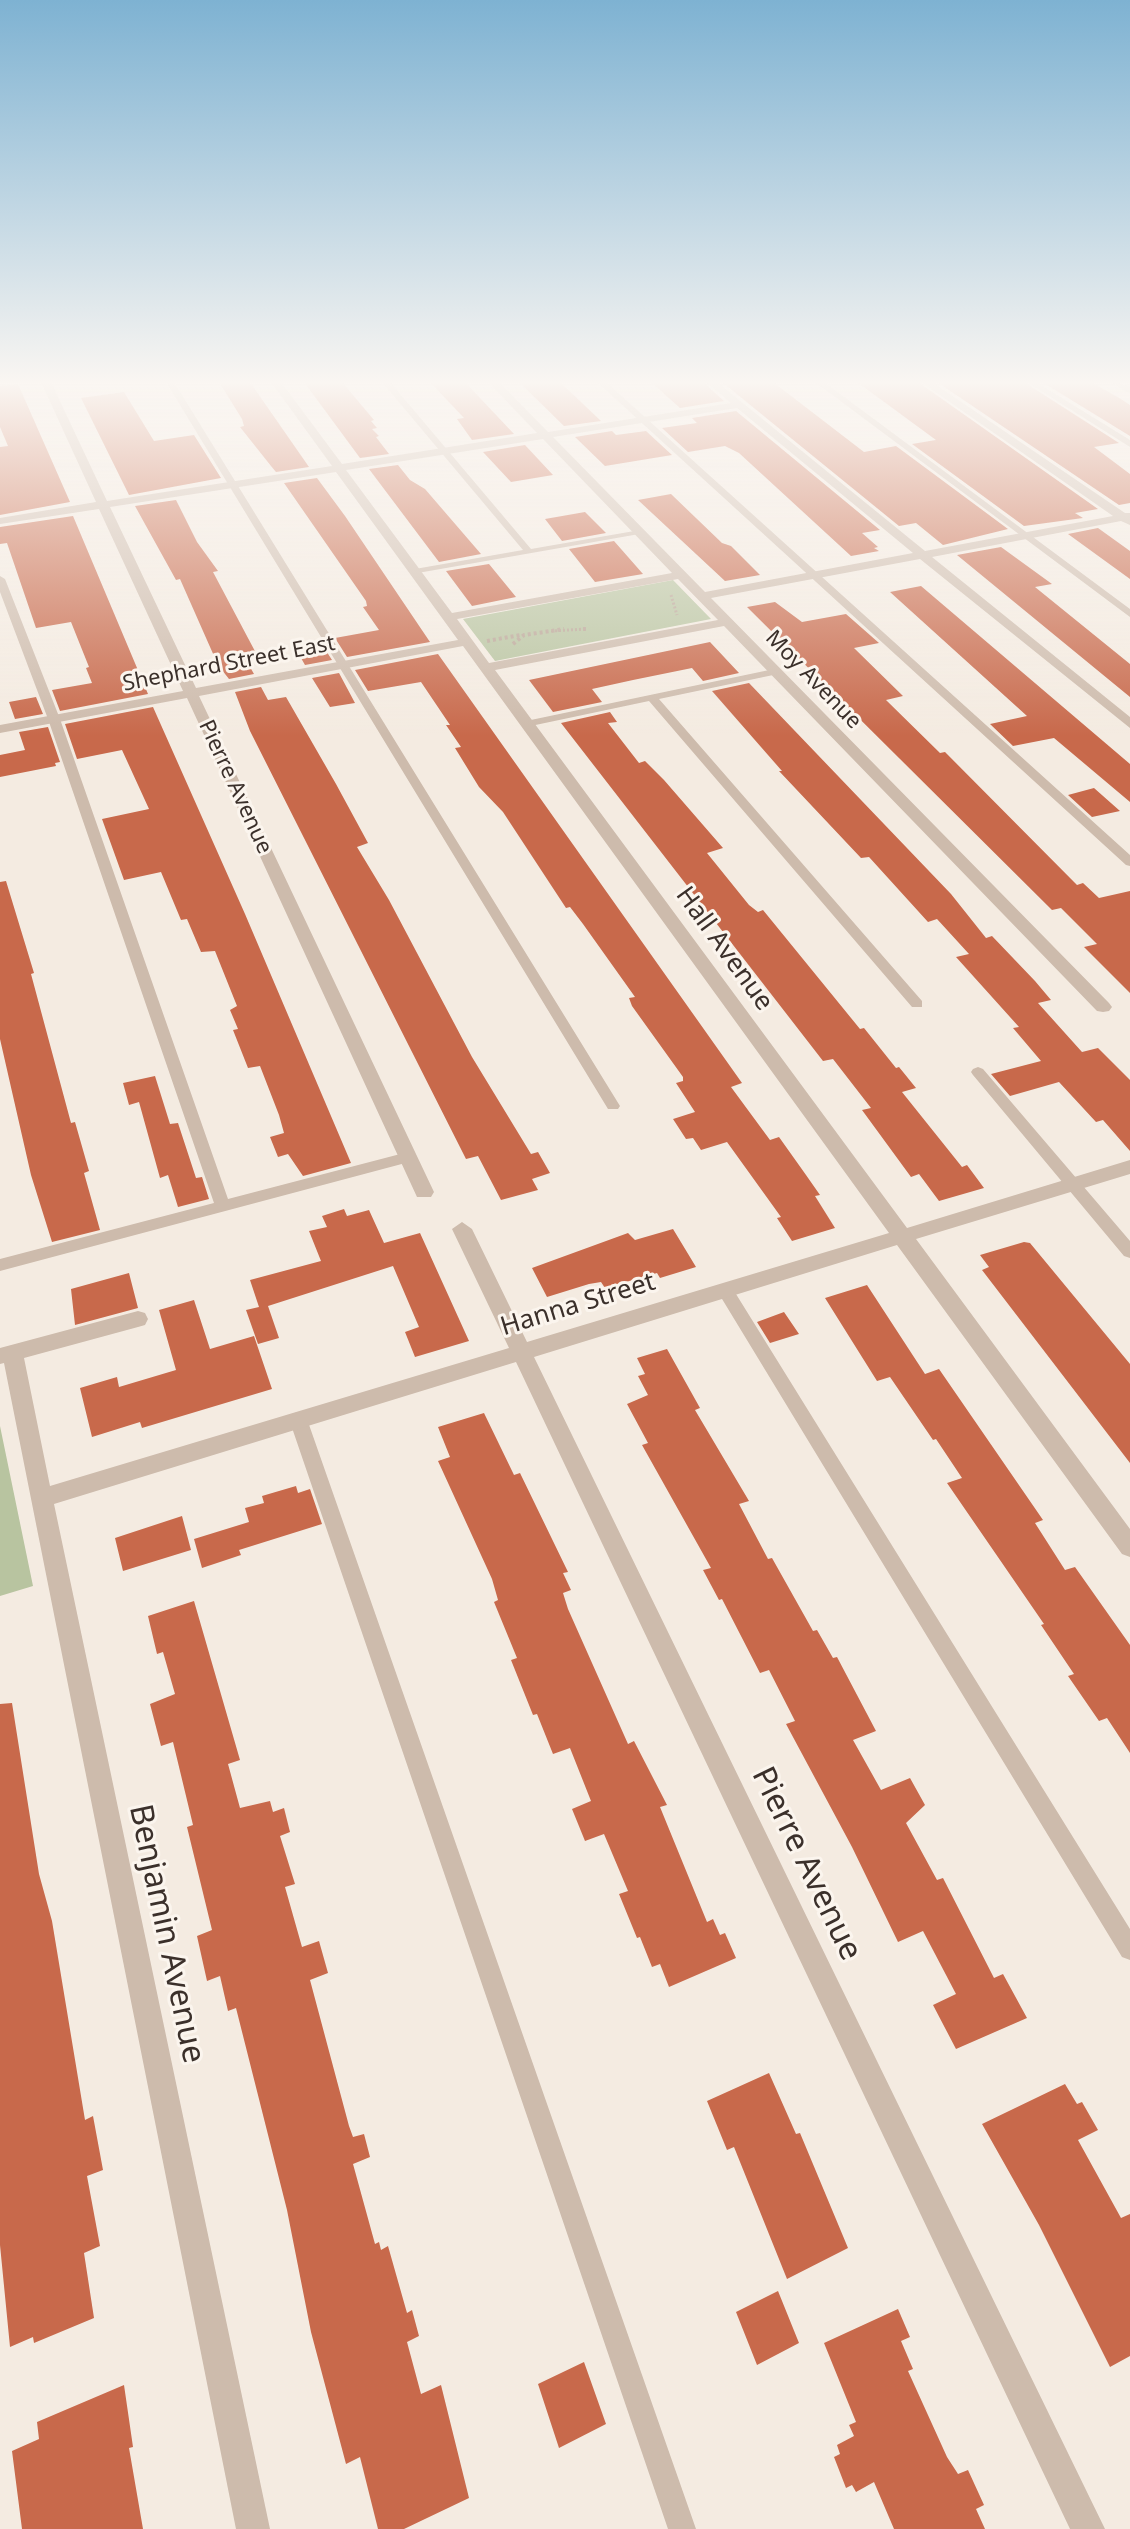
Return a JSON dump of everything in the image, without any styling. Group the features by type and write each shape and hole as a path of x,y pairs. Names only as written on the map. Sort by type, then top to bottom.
{"street":[{"name":"Pierre Avenue","path":"101,500 424,1192"},
{"path":"0,521 134,500"},
{"name":"Hall Avenue","path":"362,500 448,617 474,642 486,668 526,724 1130,1547"},
{"name":"Moy Avenue","path":"608,500 1103,1007"},
{"path":"855,500 1130,724"},
{"path":"1101,500 1128,518"},
{"path":"702,596 1128,518"},
{"path":"448,617 681,575"},
{"path":"486,668 727,622"},
{"name":"Shephard Street East","path":"0,729 474,642"},
{"name":"Hanna Street","path":"42,1498 1130,1167"},
{"name":"Pierre Avenue","path":"462,1229 1088,2529"},
{"path":"6,1355 138,1319"},
{"name":"Benjamin Avenue","path":"6,1355 42,1498 253,2529"}],"lane":[{"path":"243,500 613,1106"},
{"path":"486,500 528,551"},
{"path":"731,500 1130,862"},
{"path":"978,500 1130,614"},
{"path":"415,572 640,533"},
{"path":"0,579 54,719 223,1206"},
{"path":"526,724 774,672"},
{"path":"652,698 917,1004"},
{"path":"978,1072 1130,1252"},
{"path":"0,1265 408,1157"},
{"path":"725,1290 1130,1949"},
{"path":"298,1419 682,2529"}],"path":[{"path":"661,590 676,602 678,611 672,619"},
{"path":"573,627 576,621"},
{"path":"474,642 573,627 597,631"},
{"path":"504,652 524,635"}],"green space":[{"path":"673,580 711,619 495,661 463,619"},
{"path":"0,1426 33,1586 0,1596"}],"building":[{"path":"0,500 70,502 0,515"},
{"path":"176,500 197,542 218,571 213,572 257,655 246,660 254,674 229,679 218,665 180,579 176,580 135,506"},
{"path":"296,500 333,500 430,642 347,657 335,638 379,630 363,607 367,606"},
{"path":"392,500 434,500 481,554 439,562"},
{"path":"638,500 677,500 760,575 725,581"},
{"path":"790,500 844,500 880,530 862,533 879,551 851,556"},
{"path":"867,500 969,500 1008,529 943,545 916,523 899,526"},
{"path":"989,500 1085,500 1098,509 1075,513 1083,518 1024,526"},
{"path":"1112,500 1130,500 1130,503 1119,505"},
{"path":"585,512 606,533 562,541 545,519"},
{"path":"73,516 148,694 60,711 52,690 92,683 86,668 89,667 71,622 36,628 7,543 0,544 0,527"},
{"path":"1098,528 1130,551 1130,579 1068,534"},
{"path":"614,541 643,574 595,582 569,549"},
{"path":"1001,547 1052,584 1035,587 1130,664 1130,697 957,555"},
{"path":"489,564 516,597 472,606 446,571"},
{"path":"921,586 1130,764 1130,802 1054,738 1013,746 990,724 1027,716 890,592"},
{"path":"775,602 802,622 846,614 879,643 854,648 903,696 886,700 940,753 945,752 1077,885 1083,883 1099,898 1130,891 1130,993 1084,947 1097,944 1061,908 1052,910 747,607"},
{"path":"710,642 739,673 703,681 692,668 633,680 592,689 602,702 553,712 529,680"},
{"path":"323,646 332,660 305,665 297,651"},
{"path":"438,654 742,1083 731,1087 770,1140 779,1137 820,1195 815,1196 835,1228 792,1241 777,1218 781,1217 727,1142 701,1150 693,1138 686,1139 673,1119 695,1112 676,1083 683,1081 683,1077 632,1006 629,998 635,997 570,907 566,908 503,812 479,787 455,748 461,747 446,725 450,725 421,682 368,691 355,670"},
{"path":"339,673 355,703 330,707 312,678"},
{"path":"749,683 951,894 986,938 992,936 1035,981 1051,1000 1038,1003 1082,1052 1098,1048 1130,1080 1130,1151 1103,1120 1096,1122 1059,1082 1010,1096 991,1074 1041,1061 1013,1028 1019,1027 956,957 969,954 937,919 928,922 869,857 861,858 779,771 782,771 712,691"},
{"path":"261,687 268,700 286,697 336,784 368,843 357,847 389,900 472,1057 531,1154 538,1152 550,1173 532,1179 538,1190 501,1200 478,1156 466,1159 250,731 235,692"},
{"path":"36,697 43,714 15,719 9,702"},
{"path":"153,707 351,1163 303,1176 288,1154 278,1157 270,1137 284,1133 279,1115 260,1066 248,1068 233,1030 238,1029 230,1010 237,1006 215,951 201,952 187,919 181,920 161,872 124,880 102,819 149,809 122,750 77,759 65,724"},
{"path":"610,712 617,722 608,723 639,763 645,761 664,780 723,848 707,853 749,905 758,912 763,910 860,1029 864,1028 896,1068 899,1067 916,1088 902,1092 962,1167 967,1165 984,1188 939,1201 919,1174 911,1177 862,1110 871,1108 833,1059 823,1061 561,723"},
{"path":"48,727 60,762 55,763 56,766 0,777 0,755 25,750 19,732"},
{"path":"1094,788 1120,811 1092,817 1068,795"},
{"path":"6,881 34,973 31,974 71,1123 75,1122 89,1171 84,1173 100,1230 52,1242 31,1175 0,1039 0,882"},
{"path":"155,1076 170,1124 178,1123 196,1178 202,1177 209,1199 178,1207 168,1175 160,1178 139,1102 129,1105 123,1083"},
{"path":"344,1209 347,1216 369,1210 384,1243 420,1233 469,1341 415,1357 405,1332 419,1327 393,1266 268,1306 279,1338 258,1344 246,1310 259,1307 250,1280 321,1261 309,1231 327,1227 322,1216"},
{"path":"673,1229 696,1267 660,1278 657,1273 605,1288 601,1282 589,1284 547,1297 532,1268 628,1233 635,1240"},
{"path":"1030,1243 1130,1364 1130,1463 982,1270 989,1267 980,1255"},
{"path":"129,1273 138,1308 75,1325 71,1289"},
{"path":"867,1285 925,1374 939,1369 1043,1520 1035,1523 1065,1570 1075,1567 1130,1645 1130,1753 1107,1718 1099,1721 1068,1676 1074,1674 1041,1625 1044,1624 947,1483 962,1478 936,1439 933,1440 890,1377 877,1381 825,1298"},
{"path":"194,1300 210,1349 254,1336 272,1389 142,1428 140,1422 92,1437 80,1388 117,1377 119,1387 176,1370 159,1310"},
{"path":"784,1312 799,1334 770,1343 757,1322"},
{"path":"667,1349 700,1408 695,1410 749,1501 739,1504 768,1559 772,1558 813,1631 817,1630 833,1658 837,1657 876,1731 853,1740 881,1790 910,1778 925,1805 906,1823 937,1880 943,1878 994,1978 1003,1974 1027,2018 956,2049 933,2005 956,1994 923,1931 898,1942 852,1847 786,1724 795,1721 769,1670 760,1673 722,1599 719,1600 703,1570 711,1568 642,1445 648,1443 627,1404 648,1395 638,1376 645,1374 637,1358"},
{"path":"484,1413 514,1475 520,1473 568,1572 563,1573 571,1590 563,1593 568,1609 628,1744 634,1741 667,1805 660,1807 707,1922 713,1919 720,1935 725,1933 736,1958 669,1987 660,1964 652,1967 640,1937 637,1938 619,1894 628,1891 604,1834 585,1841 572,1809 591,1801 570,1748 553,1754 537,1714 533,1715 511,1660 517,1658 494,1602 498,1600 492,1579 438,1461 450,1457 438,1427"},
{"path":"296,1486 298,1493 310,1489 322,1524 239,1550 241,1555 202,1568 194,1539 249,1522 245,1508 264,1503 262,1496"},
{"path":"182,1516 191,1550 123,1571 115,1538"},
{"path":"194,1601 240,1760 228,1764 240,1808 270,1801 273,1812 284,1808 290,1832 280,1836 295,1884 285,1887 302,1947 319,1941 328,1973 310,1980 349,2126 353,2137 364,2134 370,2157 353,2164 375,2244 379,2242 381,2250 388,2246 407,2313 412,2310 419,2336 407,2342 421,2394 441,2385 469,2498 404,2529 378,2529 360,2457 346,2464 311,2332 287,2210 236,2008 228,2011 220,1976 207,1981 197,1936 212,1930 187,1827 193,1825 173,1742 161,1746 150,1704 175,1694 163,1652 157,1654 148,1616"},
{"path":"12,1703 39,1874 52,1921 85,2120 93,2116 103,2170 87,2176 100,2246 84,2253 94,2318 34,2343 33,2337 10,2347 0,2245 0,1704"},
{"path":"769,2073 796,2134 800,2133 848,2248 787,2279 734,2147 727,2150 707,2101"},
{"path":"1065,2084 1077,2104 1082,2102 1098,2130 1078,2140 1121,2218 1130,2214 1130,2356 1110,2367 1039,2225 982,2124"},
{"path":"778,2291 799,2343 757,2365 736,2312"},
{"path":"898,2309 910,2337 901,2341 913,2369 908,2371 947,2457 958,2474 968,2470 984,2505 976,2509 985,2529 894,2529 874,2482 856,2492 852,2485 846,2488 834,2457 840,2454 837,2445 854,2436 849,2425 856,2422 824,2343"},
{"path":"584,2362 606,2424 559,2448 538,2384"},
{"path":"124,2385 133,2447 129,2448 143,2529 22,2529 12,2451 39,2439 37,2422"}]}
